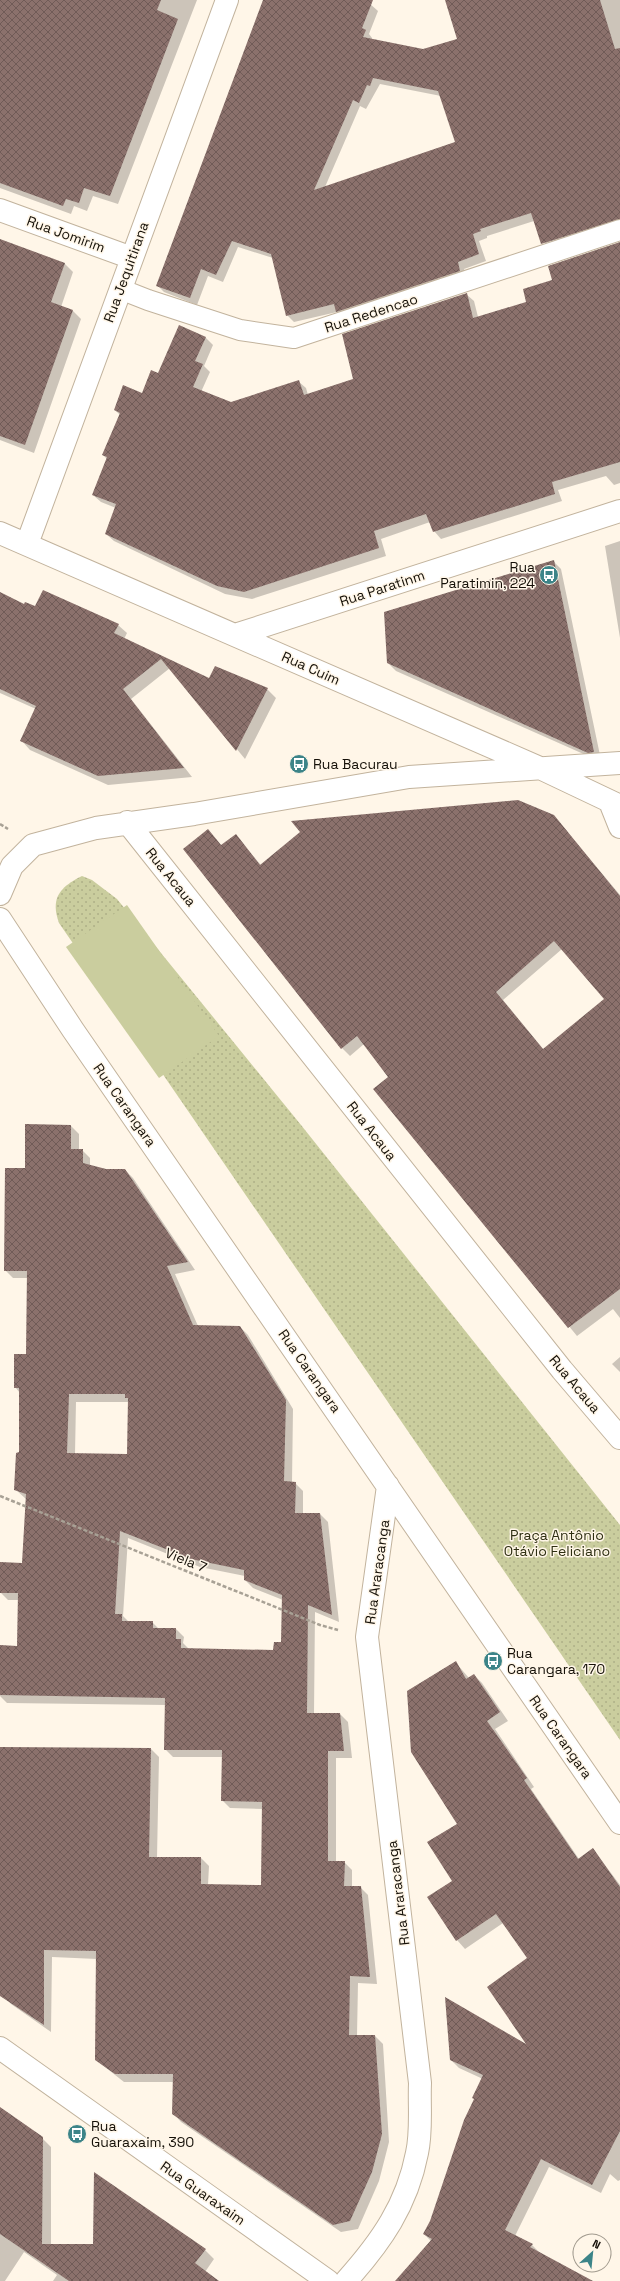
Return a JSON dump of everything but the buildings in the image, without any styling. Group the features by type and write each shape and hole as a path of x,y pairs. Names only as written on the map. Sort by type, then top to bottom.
{"street":[{"name":"Rua Jequitirana","path":"27,544 227,0"},
{"name":"Rua Jomirim","path":"0,210 132,258"},
{"name":"Rua Paratinm","path":"235,635 620,511"},
{"name":"Rua Cuim","path":"0,533 540,768 615,804"},
{"path":"0,894 12,866 32,845 64,835 127,822 194,814 409,777 620,762"},
{"path":"615,804 620,827"},
{"name":"Rua Acaua","path":"127,822 557,1364 620,1438"},
{"name":"Rua Carangara","path":"0,919 73,1030 620,1823"},
{"name":"Rua Araracanga","path":"346,2281 375,2248 404,2202 418,2152 420,2083 368,1637 388,1486"},
{"name":"Rua Guaraxaim","path":"0,2048 328,2281"}],"lane":[{"name":"Rua Redencao","path":"120,289 148,300 240,330 294,338 620,230"}],"path":[{"name":"Viela 7","path":"0,1496 320,1625 368,1637"}],"green space":[{"name":"Praça Antônio Otávio Feliciano","path":"82,876 92,880 117,899 301,1125 620,1525 620,1740 59,923 56,907 59,894 68,884"},
{"path":"127,905 219,1036 159,1078 66,947"}],"place":[{"name":"Rua Paratimin, 224","path":"549,575"},
{"name":"Rua Bacurau","path":"299,764"},
{"name":"Rua Carangara, 170","path":"493,1661"},
{"name":"Rua Guaraxaim, 390","path":"77,2134"}]}
